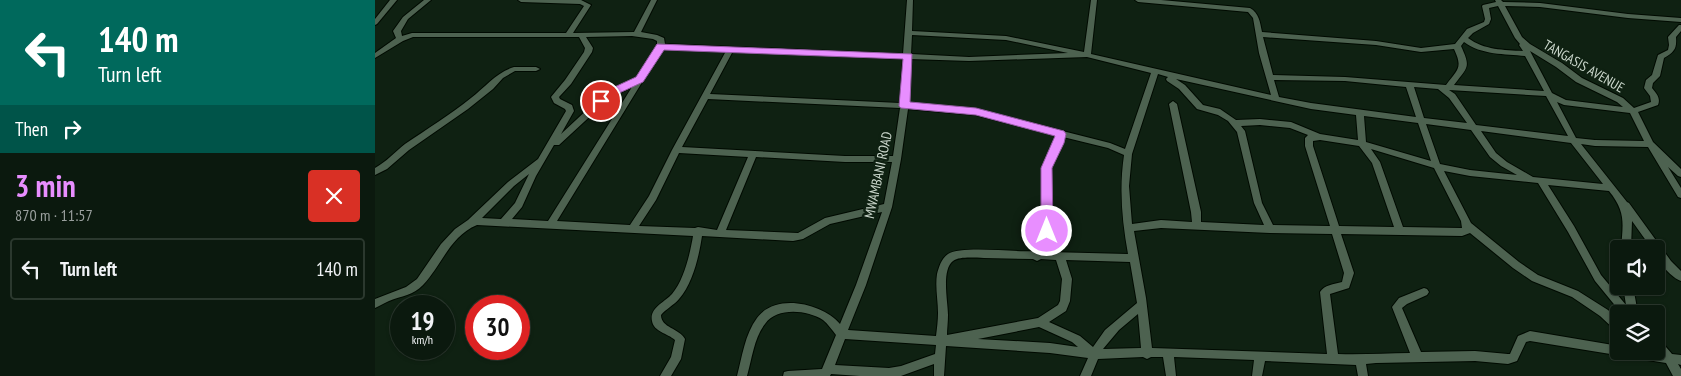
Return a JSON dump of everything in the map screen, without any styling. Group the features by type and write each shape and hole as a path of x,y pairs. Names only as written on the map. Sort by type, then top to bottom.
{"street":[{"path":"375,24 394,0"},
{"path":"399,39 397,31 405,18 428,0"},
{"path":"521,0 590,2"},
{"path":"637,34 654,0"},
{"name":"MWAMBANI ROAD","path":"826,373 888,207 904,106 910,0"},
{"path":"1087,55 1093,15 1093,0"},
{"path":"1138,0 1250,10 1256,18 1271,89 1276,99"},
{"path":"1259,34 1376,43 1421,50 1457,46 1470,31 1487,23 1485,6 1498,1 1515,1 1620,15 1681,20"},
{"name":"TANGASIS AVENUE","path":"1498,1 1521,40 1535,52 1579,80 1621,100 1633,111 1651,144 1681,174"},
{"path":"568,35 590,2"},
{"path":"1269,77 1345,79 1548,94 1564,102 1633,111 1655,103 1654,96 1648,88 1649,82 1657,76 1661,58 1671,51 1673,45 1672,37 1681,26"},
{"path":"909,33 1006,38 1087,55 1263,97 1360,114 1473,126 1573,141 1651,144 1681,195"},
{"path":"375,56 399,39 412,36 582,36 637,34 658,36 661,40 661,46 551,224"},
{"path":"503,223 519,205 571,109 557,101 555,97 568,82 588,52 589,48 582,36"},
{"path":"1464,38 1470,44 1480,47 1528,54"},
{"path":"1521,40 1573,141 1622,201 1668,264 1681,277"},
{"path":"661,46 969,59 1087,55"},
{"path":"1448,88 1463,69 1464,62 1457,46"},
{"path":"632,228 653,198 676,150 730,50"},
{"path":"375,172 465,107 489,88 500,76 514,69 536,69"},
{"path":"1147,354 1129,228 1124,176 1128,154 1155,71"},
{"path":"1167,74 1195,99 1200,106 1216,111 1235,123 1241,131 1259,203 1270,229"},
{"path":"472,222 511,184 543,158 562,137 607,95 640,80"},
{"path":"1409,84 1437,166 1468,226 1516,266 1535,278 1575,294 1610,319"},
{"path":"1439,87 1452,96 1493,155 1504,164 1539,181 1571,229 1598,278 1620,305"},
{"path":"1263,97 1271,89"},
{"path":"705,96 904,106 976,112 1110,146 1128,154"},
{"path":"1555,106 1564,102"},
{"path":"1173,104 1196,212 1197,226"},
{"path":"1360,114 1362,144 1376,162 1400,231"},
{"path":"1235,123 1259,122 1291,125 1320,137"},
{"path":"1037,257 1043,254 1047,247 1046,168 1058,143 1060,134"},
{"path":"1333,358 1325,292 1346,285 1349,273 1308,140 1312,137 1362,144 1470,174 1611,188"},
{"path":"676,150 845,159 897,159"},
{"path":"721,232 753,155"},
{"path":"1622,201 1628,220 1627,240"},
{"path":"375,304 380,297 406,292 419,284 457,230 472,222 799,236 828,221 888,207"},
{"path":"1129,228 1161,224 1270,229 1462,232 1467,230 1468,226"},
{"path":"665,376 676,360 680,339 677,335 660,326 657,322 657,316 660,308 675,298 683,285 697,246 698,231"},
{"path":"939,376 943,314 942,275 945,263 951,257 984,254 1037,257 1133,258"},
{"path":"942,341 1040,322 1062,308 1065,301 1067,279 1061,257"},
{"path":"1418,358 1397,307 1403,301 1424,292"},
{"path":"1085,376 1106,336 1141,305"},
{"path":"742,376 757,326 765,316 781,308 807,308 826,317 842,334 1050,348 1095,354 1112,352 1147,354 1168,352 1360,360 1475,356 1513,358 1522,339 1530,336 1610,349"},
{"path":"1040,322 1076,339 1095,354"},
{"path":"1665,350 1676,359 1679,376"},
{"path":"1168,352 1171,376"},
{"path":"1244,355 1257,374"},
{"path":"1257,374 1260,356"},
{"path":"788,376 826,373 889,373 901,371 941,357"},
{"path":"1360,360 1363,376"}],"route":[{"path":"601,101 612,92 640,80 661,46 908,56 904,106 976,112 1060,134 1058,143 1046,168 1047,231"}]}
